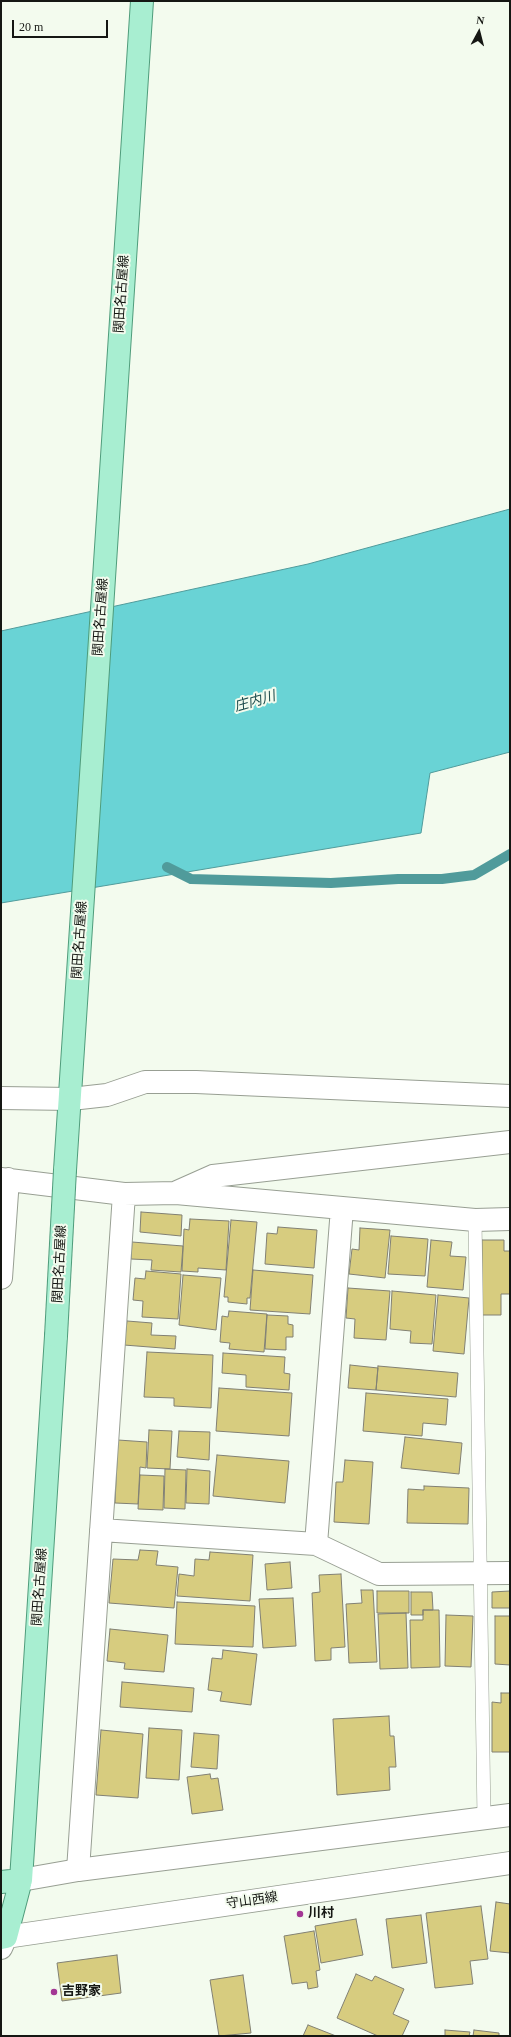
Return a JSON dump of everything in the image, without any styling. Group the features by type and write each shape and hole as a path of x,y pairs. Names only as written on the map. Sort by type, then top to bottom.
{"main road":[{"name":"関田名古屋線","path":"3,1941 11,1881 56,1336 65,1170 71,1099 73,1042 142,1"}],"street":[{"path":"1,1098 71,1099 107,1095 145,1082 196,1082 510,1096"},
{"path":"176,1193 213,1176 510,1142"},
{"path":"1,1278 4,1179 124,1194 176,1193 475,1220 510,1219"},
{"path":"78,1870 124,1194"},
{"path":"316,1544 342,1208"},
{"path":"101,1530 316,1544 379,1574 510,1573"},
{"path":"11,1881 78,1870 510,1815"},
{"name":"守山西線","path":"3,1941 510,1863"}],"lane":[{"path":"475,1220 484,1819"}],"water":[{"name":"庄内川","path":"510,509 510,752 430,773 421,833 1,903 1,631 308,564"}],"building":[{"path":"141,1212 182,1215 181,1236 140,1232"},
{"path":"190,1219 229,1221 226,1270 198,1268 198,1272 182,1271 184,1229 189,1230"},
{"path":"231,1220 257,1222 250,1298 247,1298 247,1304 228,1302 228,1297 224,1297"},
{"path":"278,1227 317,1230 314,1268 265,1264 267,1233 277,1234"},
{"path":"360,1228 390,1230 385,1278 349,1274 352,1249 359,1250"},
{"path":"391,1236 428,1239 425,1276 388,1274"},
{"path":"431,1240 452,1242 450,1256 466,1257 463,1290 427,1287"},
{"path":"482,1240 504,1240 504,1251 510,1251 510,1294 501,1294 501,1315 482,1315"},
{"path":"132,1242 183,1246 181,1272 151,1270 152,1260 131,1259"},
{"path":"253,1270 313,1275 310,1314 250,1310"},
{"path":"146,1271 181,1274 178,1319 142,1317 143,1301 133,1300 135,1278 145,1279"},
{"path":"183,1275 221,1278 216,1330 179,1325"},
{"path":"348,1288 390,1291 386,1340 354,1338 355,1319 346,1318"},
{"path":"392,1291 436,1295 432,1344 410,1343 411,1331 390,1329"},
{"path":"438,1295 469,1298 464,1354 433,1351"},
{"path":"229,1311 267,1314 264,1352 229,1349 230,1343 220,1342 222,1316 228,1317"},
{"path":"267,1315 288,1316 288,1324 293,1325 293,1337 286,1337 286,1350 265,1349"},
{"path":"127,1321 152,1323 151,1335 176,1336 175,1349 124,1345"},
{"path":"147,1352 213,1355 211,1408 174,1406 174,1398 144,1397"},
{"path":"223,1353 285,1357 284,1373 290,1374 289,1390 246,1387 246,1375 222,1373"},
{"path":"350,1365 378,1368 376,1390 348,1388"},
{"path":"378,1366 458,1373 456,1397 376,1390"},
{"path":"219,1388 292,1393 289,1436 216,1431"},
{"path":"366,1393 448,1399 446,1425 423,1423 422,1436 363,1431"},
{"path":"149,1430 172,1431 170,1469 147,1468"},
{"path":"179,1431 210,1432 209,1460 177,1457"},
{"path":"405,1437 462,1443 459,1474 401,1468"},
{"path":"118,1440 147,1442 146,1468 140,1467 138,1504 115,1503"},
{"path":"217,1455 289,1461 285,1503 213,1496"},
{"path":"345,1460 373,1462 369,1524 334,1522 336,1482 343,1482"},
{"path":"165,1469 186,1470 185,1509 164,1508"},
{"path":"187,1469 210,1471 209,1504 186,1503"},
{"path":"140,1475 164,1476 163,1510 138,1509"},
{"path":"424,1486 469,1488 468,1524 407,1523 408,1489 424,1490"},
{"path":"140,1550 158,1551 156,1565 178,1567 174,1608 109,1603 113,1559 138,1560"},
{"path":"210,1552 253,1555 250,1601 177,1596 179,1574 194,1576 195,1559 209,1560"},
{"path":"290,1562 292,1588 267,1590 265,1564"},
{"path":"341,1574 345,1647 331,1648 331,1660 315,1661 312,1593 320,1592 319,1575"},
{"path":"361,1590 373,1590 377,1662 349,1663 346,1604 362,1603"},
{"path":"377,1591 409,1591 409,1613 377,1613"},
{"path":"510,1591 510,1608 492,1608 492,1592"},
{"path":"411,1592 432,1592 433,1610 423,1610 423,1615 411,1615"},
{"path":"293,1598 296,1646 263,1648 259,1599"},
{"path":"177,1602 255,1606 253,1647 175,1644"},
{"path":"423,1610 439,1610 440,1667 411,1668 410,1620 423,1620"},
{"path":"406,1613 408,1668 380,1669 378,1614"},
{"path":"446,1615 473,1616 471,1667 445,1666"},
{"path":"495,1616 510,1616 510,1665 495,1664"},
{"path":"110,1629 168,1635 164,1672 124,1669 125,1663 107,1661"},
{"path":"223,1650 257,1654 251,1705 220,1701 222,1692 208,1690 212,1658 222,1659"},
{"path":"122,1682 194,1688 192,1712 120,1707"},
{"path":"501,1693 510,1693 510,1752 492,1752 492,1702 501,1703"},
{"path":"389,1716 390,1736 394,1736 396,1767 389,1767 390,1790 337,1795 333,1719"},
{"path":"149,1728 182,1730 179,1780 146,1778"},
{"path":"101,1730 143,1734 138,1798 96,1795"},
{"path":"194,1733 219,1735 217,1769 191,1767"},
{"path":"210,1774 211,1779 218,1778 223,1810 192,1814 187,1777"},
{"path":"496,1902 510,1904 510,1953 490,1951"},
{"path":"481,1906 488,1959 470,1961 473,1984 435,1988 426,1913"},
{"path":"421,1915 427,1963 392,1968 386,1919"},
{"path":"356,1919 363,1955 321,1963 315,1926"},
{"path":"314,1931 320,1970 316,1971 318,1987 308,1989 307,1982 292,1984 284,1936"},
{"path":"117,1955 121,1993 62,2001 57,1963"},
{"path":"356,1974 372,1981 375,1976 404,1989 393,2014 409,2021 402,2036 378,2036 337,2018"},
{"path":"243,1975 251,2033 219,2036 210,1980"},
{"path":"308,2025 336,2036 303,2036"},
{"path":"445,2030 470,2032 469,2036 445,2036"},
{"path":"474,2030 499,2033 499,2036 473,2036"}],"waterway":[{"path":"167,867 191,879 331,883 398,879 442,879 474,875 510,854"}],"place":[{"name":"川村","path":"300,1914"},
{"name":"吉野家","path":"54,1992"}]}
